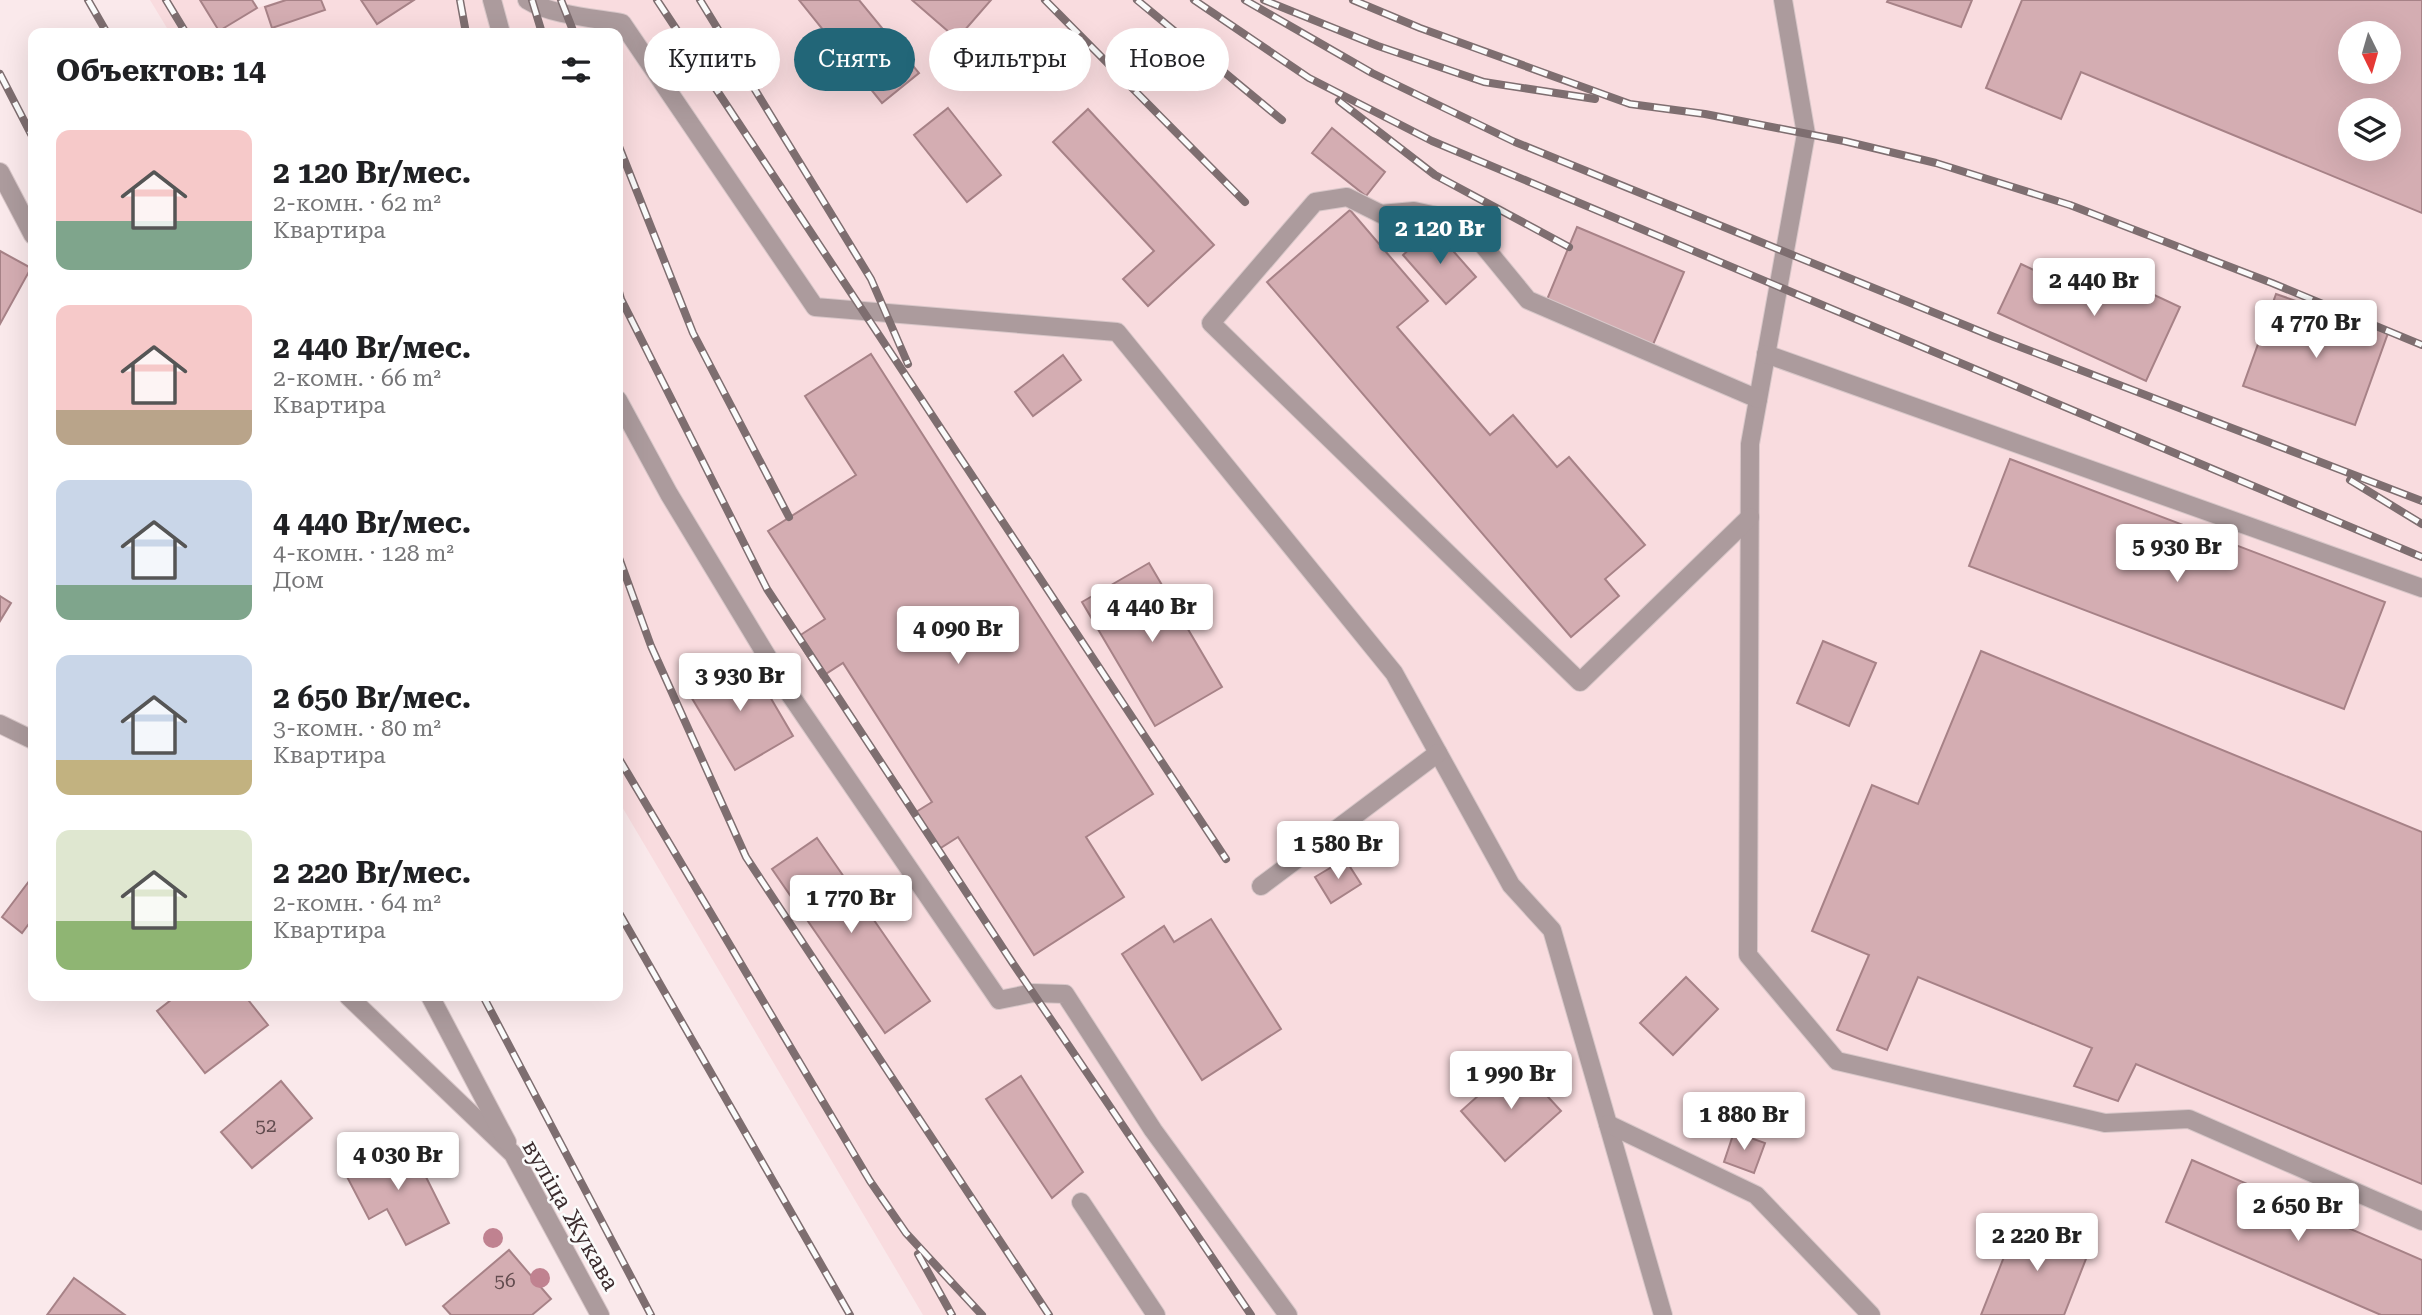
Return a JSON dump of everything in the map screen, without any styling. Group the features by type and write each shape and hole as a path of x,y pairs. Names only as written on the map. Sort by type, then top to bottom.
{"street":[{"path":"492,0 500,28"},
{"path":"527,0 566,13 622,23 815,307 1117,332 1394,673 1511,886 1552,930 1663,1315"},
{"path":"1783,0 1806,135 1750,443 1748,955 1838,1061 2105,1123 2189,1119 2422,1221"},
{"path":"0,172 28,226"},
{"path":"1750,517 1580,682 1211,323 1315,202 1347,197 1381,215 1414,211 1464,222 1528,300 1758,399"},
{"path":"1766,354 2422,588"},
{"path":"623,409 669,494 791,696 999,1000 1033,993 1065,994 1153,1130 1288,1315"},
{"path":"0,724 28,738"},
{"path":"1261,886 1438,753"},
{"name":"вуліца Жукава","path":"353,1001 513,1154 600,1315"},
{"path":"433,1001 513,1154"},
{"path":"1608,1124 1756,1195 1871,1315"},
{"path":"1081,1202 1156,1315"}],"shaded area":[{"path":"150,0 252,0 257,8 282,0 2422,0 2422,1315 923,1315 623,808 623,28 167,28"}],"building":[{"path":"200,0 252,0 257,8 224,28 217,28"},
{"path":"286,0 321,0 325,10 272,28 265,7"},
{"path":"361,0 414,0 377,24"},
{"path":"799,0 859,0 882,28 822,28"},
{"path":"912,0 991,0 967,28 944,28"},
{"path":"1972,0 1961,27 1887,2"},
{"path":"2022,0 2422,0 2422,213 2081,72 2061,119 1986,88"},
{"path":"872,91 897,91 882,103"},
{"path":"948,108 1001,175 967,202 914,135"},
{"path":"1088,109 1214,245 1148,306 1123,279 1154,251 1053,142"},
{"path":"1332,128 1385,172 1366,196 1312,153"},
{"path":"1350,210 1428,301 1397,327 1490,435 1513,415 1557,467 1569,457 1645,545 1605,579 1619,596 1571,637 1267,282"},
{"path":"1577,227 1684,272 1652,347 1546,302"},
{"path":"1433,228 1476,277 1446,304 1403,255"},
{"path":"0,251 28,266 28,273 0,324"},
{"path":"2021,264 2089,296 2101,270 2180,307 2146,381 1998,313"},
{"path":"2276,294 2388,333 2355,425 2243,386"},
{"path":"871,354 1153,794 1086,837 1124,897 1034,955 958,837 939,849 916,812 932,802 843,663 821,677 796,638 825,619 768,531 856,475 805,396"},
{"path":"1063,355 1081,380 1033,416 1015,392"},
{"path":"2010,459 2385,602 2344,709 1969,566"},
{"path":"1149,563 1222,687 1155,726 1082,602"},
{"path":"0,596 11,603 0,621"},
{"path":"1823,641 1876,663 1849,726 1797,703"},
{"path":"1981,651 2422,832 2422,1184 2136,1064 2118,1101 2074,1086 2092,1048 1918,977 1887,1050 1837,1030 1869,955 1812,931 1872,785 1918,804"},
{"path":"746,656 793,736 735,770 687,690"},
{"path":"817,838 930,1001 885,1033 772,869"},
{"path":"1345,859 1361,884 1331,903 1315,877"},
{"path":"28,883 28,925 22,933 2,917"},
{"path":"1211,919 1281,1029 1202,1080 1122,954 1164,926 1174,942"},
{"path":"1686,977 1718,1009 1673,1055 1640,1023"},
{"path":"170,1001 249,1001 268,1025 205,1073 157,1011"},
{"path":"1516,1062 1561,1111 1505,1161 1461,1111"},
{"path":"1021,1076 1083,1172 1052,1198 986,1099"},
{"path":"281,1081 312,1118 252,1168 221,1132"},
{"path":"1734,1132 1765,1143 1754,1173 1724,1162"},
{"path":"407,1139 449,1223 406,1245 387,1209 369,1219 344,1171"},
{"path":"2192,1160 2422,1260 2422,1315 2381,1315 2166,1222"},
{"path":"2019,1219 2091,1246 2064,1315 1981,1315"},
{"path":"509,1250 551,1299 532,1315 451,1315 443,1306"},
{"path":"74,1278 125,1315 47,1315"}],"railway":[{"path":"88,0 104,28"},
{"path":"166,0 183,28"},
{"path":"460,0 465,28"},
{"path":"532,0 540,28"},
{"path":"561,0 572,28"},
{"path":"657,0 1226,859"},
{"path":"700,0 871,279 908,364"},
{"path":"1045,0 1245,202"},
{"path":"1137,0 1282,120"},
{"path":"1194,0 1309,78 1432,141 2422,557"},
{"path":"1245,0 1372,73 1515,142 1994,337 2422,501"},
{"path":"1264,0 1378,46 1484,82 1595,99"},
{"path":"1353,0 1420,28 1630,104 1705,114 1844,141 1936,163 2070,205 2272,283 2422,345"},
{"path":"0,74 28,128"},
{"path":"1339,101 1435,175 1569,247"},
{"path":"623,157 693,333 789,517"},
{"path":"623,303 767,589 1012,962 1251,1315"},
{"path":"2350,480 2422,524"},
{"path":"623,569 651,646 746,857 1049,1315"},
{"path":"623,765 870,1181 906,1233 982,1315"},
{"path":"623,920 850,1315"},
{"path":"486,1001 651,1315"},
{"path":"918,1254 952,1315"}]}
